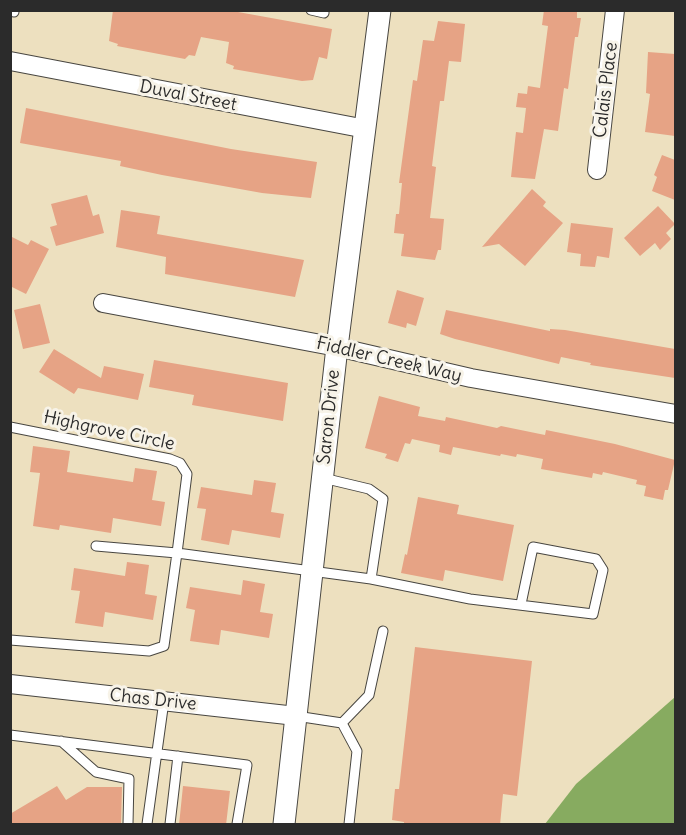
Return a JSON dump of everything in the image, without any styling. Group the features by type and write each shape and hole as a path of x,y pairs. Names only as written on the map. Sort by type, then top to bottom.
{"street":[{"name":"Saron Drive","path":"284,825 337,347 380,10"},
{"name":"Calais Place","path":"597,170 615,10"},
{"name":"Duval Street","path":"10,61 366,129"},
{"name":"Fiddler Creek Way","path":"103,303 337,347 471,378 675,414"},
{"name":"Chas Drive","path":"10,684 296,716"}],"lane":[{"path":"311,10 324,13 324,10"},
{"name":"Highgrove Circle","path":"10,427 170,459 180,463 187,474 164,646 149,651 10,639"},
{"path":"323,478 369,489 383,499 371,579"},
{"path":"96,546 177,553 313,570 470,599 593,614 603,570 596,559 533,547 521,604"},
{"path":"342,723 369,695 383,631"},
{"path":"147,825 164,701"},
{"path":"296,716 342,723"},
{"path":"342,723 357,751 349,825"},
{"path":"10,735 247,765 237,825"},
{"path":"61,741 96,772 129,779 128,824"},
{"path":"170,825 178,756"}],"green space":[{"path":"675,697 675,824 545,824 576,784"}],"building":[{"path":"113,10 227,10 332,29 327,59 319,57 313,80 302,81 233,69 234,66 226,63 229,42 201,37 195,56 189,55 185,59 117,46 118,44 109,41"},
{"path":"544,10 577,10 577,18 581,18 578,37 575,37 568,89 564,88 558,131 544,129 535,179 511,177 516,132 523,133 526,108 516,107 518,93 527,94 528,86 540,88 548,26 542,25"},
{"path":"438,21 465,24 461,62 449,61 444,101 440,101 432,166 436,167 430,218 444,219 441,250 438,250 435,260 401,256 404,234 394,233 396,214 399,214 402,183 399,183 413,80 417,81 423,40 434,41"},
{"path":"648,52 675,54 675,136 645,132 650,94 646,93"},
{"path":"26,108 231,149 317,162 311,198 262,193 162,175 120,166 121,161 20,143"},
{"path":"662,155 675,160 675,200 652,191 657,177 654,175"},
{"path":"532,189 546,202 543,206 563,223 525,266 499,244 482,247"},
{"path":"87,195 93,216 99,214 104,233 56,246 50,227 57,225 51,204"},
{"path":"658,206 675,224 666,233 671,239 660,250 655,243 640,256 624,238"},
{"path":"121,210 160,216 157,234 304,260 295,297 165,274 166,257 116,247"},
{"path":"571,223 613,228 609,258 597,256 595,267 580,266 581,254 567,252"},
{"path":"10,236 28,245 31,240 49,249 26,294 10,286"},
{"path":"397,290 424,298 416,326 407,323 406,328 388,323"},
{"path":"40,304 50,343 23,349 14,310"},
{"path":"446,310 550,331 550,329 565,330 675,349 675,378 590,365 591,363 561,357 559,364 455,339 440,334"},
{"path":"54,349 101,378 104,366 144,374 138,400 78,388 74,394 39,372"},
{"path":"154,360 288,383 283,421 192,405 194,395 149,387"},
{"path":"379,396 420,407 418,416 445,421 446,417 545,435 546,430 615,444 675,460 668,490 665,490 663,500 644,496 646,486 636,484 637,480 603,472 602,475 593,473 592,478 541,469 543,459 517,454 516,457 501,454 500,456 453,447 451,455 439,452 440,445 412,439 410,444 405,443 398,462 385,458 387,454 365,448"},
{"path":"33,446 70,451 67,472 133,482 135,468 157,471 152,500 165,502 161,526 113,518 111,533 60,525 59,530 33,526 40,473 30,472"},
{"path":"254,480 276,483 271,512 284,514 280,538 232,530 229,545 201,540 206,509 197,508 201,487 252,495"},
{"path":"418,497 459,505 457,514 514,525 503,581 445,570 443,581 401,573 405,554 407,555"},
{"path":"127,562 149,565 145,594 157,596 153,620 105,612 103,627 75,623 80,591 71,590 74,568 125,576"},
{"path":"243,580 265,584 260,612 273,614 269,638 221,630 219,645 190,641 195,610 186,608 190,587 241,595"},
{"path":"415,647 532,661 517,796 503,794 500,825 404,825 404,822 392,820 395,789 399,789"},
{"path":"57,786 66,800 87,787 122,787 121,825 10,825 10,814"},
{"path":"183,786 230,791 226,825 179,825"}]}
